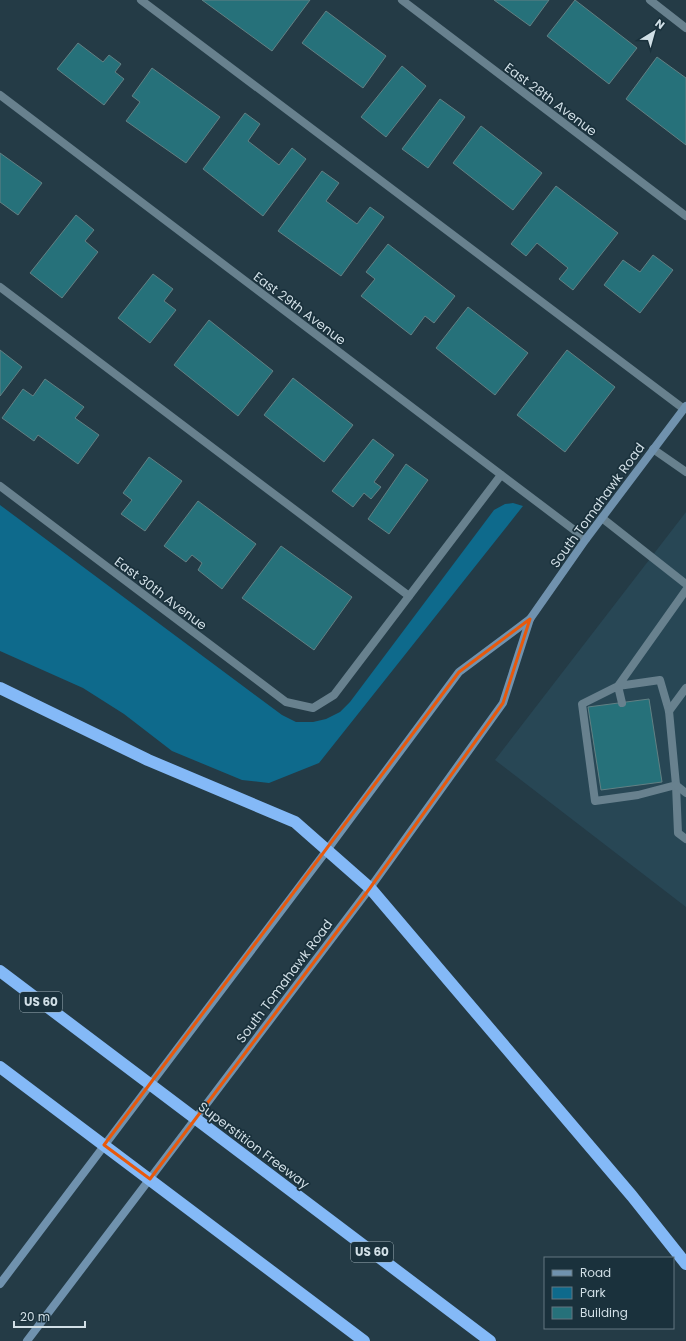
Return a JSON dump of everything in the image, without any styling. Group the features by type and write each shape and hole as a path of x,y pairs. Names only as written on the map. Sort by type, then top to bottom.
{"highway":[{"path":"0,688 148,760 295,822 370,888 632,1196 686,1264"},
{"name":"Superstition Freeway","path":"0,971 490,1341"},
{"path":"0,1066 364,1341"}],"main road":[{"name":"South Tomahawk Road","path":"28,1341 370,888 503,703 530,619 586,539 685,408"},
{"name":"South Tomahawk Road","path":"0,1284 459,672 530,619"}],"street":[{"path":"141,0 685,408"},
{"name":"East 28th Avenue","path":"402,0 686,216"},
{"path":"650,0 686,28"},
{"name":"East 29th Avenue","path":"0,95 586,539"},
{"path":"0,287 410,596 502,475"},
{"path":"653,449 686,472"},
{"name":"East 30th Avenue","path":"0,486 286,702 313,708 334,695 410,596"},
{"path":"602,518 686,584"},
{"path":"622,703 618,686 686,590"},
{"path":"686,792 676,785 638,795 595,801 582,704 618,686 660,680 669,711 676,785 678,833 686,840"},
{"path":"669,711 686,688"},
{"path":"636,785 638,795"}],"highlighted area":[{"path":"530,619 503,703 370,888 150,1179 104,1145 459,672"}],"shaded area":[{"path":"686,512 686,907 495,760"}],"green space":[{"path":"513,503 523,506 319,763 269,783 242,780 172,751 124,714 83,688 0,651 0,505 282,715 296,722 313,722 326,719 340,712 350,702 494,510 505,504"}],"building":[{"path":"202,0 310,0 272,51"},
{"path":"494,0 549,0 530,26"},
{"path":"575,0 637,48 609,84 547,36"},
{"path":"326,11 386,56 363,88 302,43"},
{"path":"78,43 103,62 109,55 121,64 115,72 124,79 104,105 57,69"},
{"path":"657,57 686,78 686,145 626,99"},
{"path":"402,66 426,86 386,137 361,117"},
{"path":"152,68 220,117 186,163 126,121 140,102 132,96"},
{"path":"440,99 465,117 428,168 402,149"},
{"path":"245,113 260,124 248,141 279,165 292,148 306,159 263,216 203,169"},
{"path":"481,126 542,173 513,210 453,163"},
{"path":"0,153 42,183 18,215 0,202"},
{"path":"322,171 339,183 326,201 357,224 370,207 384,217 341,276 278,231"},
{"path":"556,186 618,233 573,290 559,279 568,268 537,243 526,256 511,244"},
{"path":"76,215 94,230 85,241 98,252 62,298 30,273"},
{"path":"388,244 455,296 434,323 425,316 411,335 361,296 375,279 366,272"},
{"path":"653,255 673,270 640,313 604,285 623,260 640,272"},
{"path":"153,274 173,289 164,301 176,310 150,343 118,318"},
{"path":"468,307 528,353 495,395 436,348"},
{"path":"209,320 273,371 238,416 174,365"},
{"path":"0,350 22,367 0,396"},
{"path":"567,350 615,387 565,452 517,415"},
{"path":"293,378 353,425 324,462 264,415"},
{"path":"45,379 84,407 75,418 99,435 78,464 38,435 34,441 2,418 23,389 33,396"},
{"path":"373,439 394,455 374,482 381,487 371,499 364,493 353,507 332,491"},
{"path":"149,457 182,481 145,531 121,514 132,500 123,493"},
{"path":"406,464 428,480 389,534 368,519"},
{"path":"198,501 256,544 222,589 198,570 202,563 192,555 186,562 164,546"},
{"path":"281,546 352,597 314,650 242,598"},
{"path":"649,699 662,782 601,790 588,707"}]}
